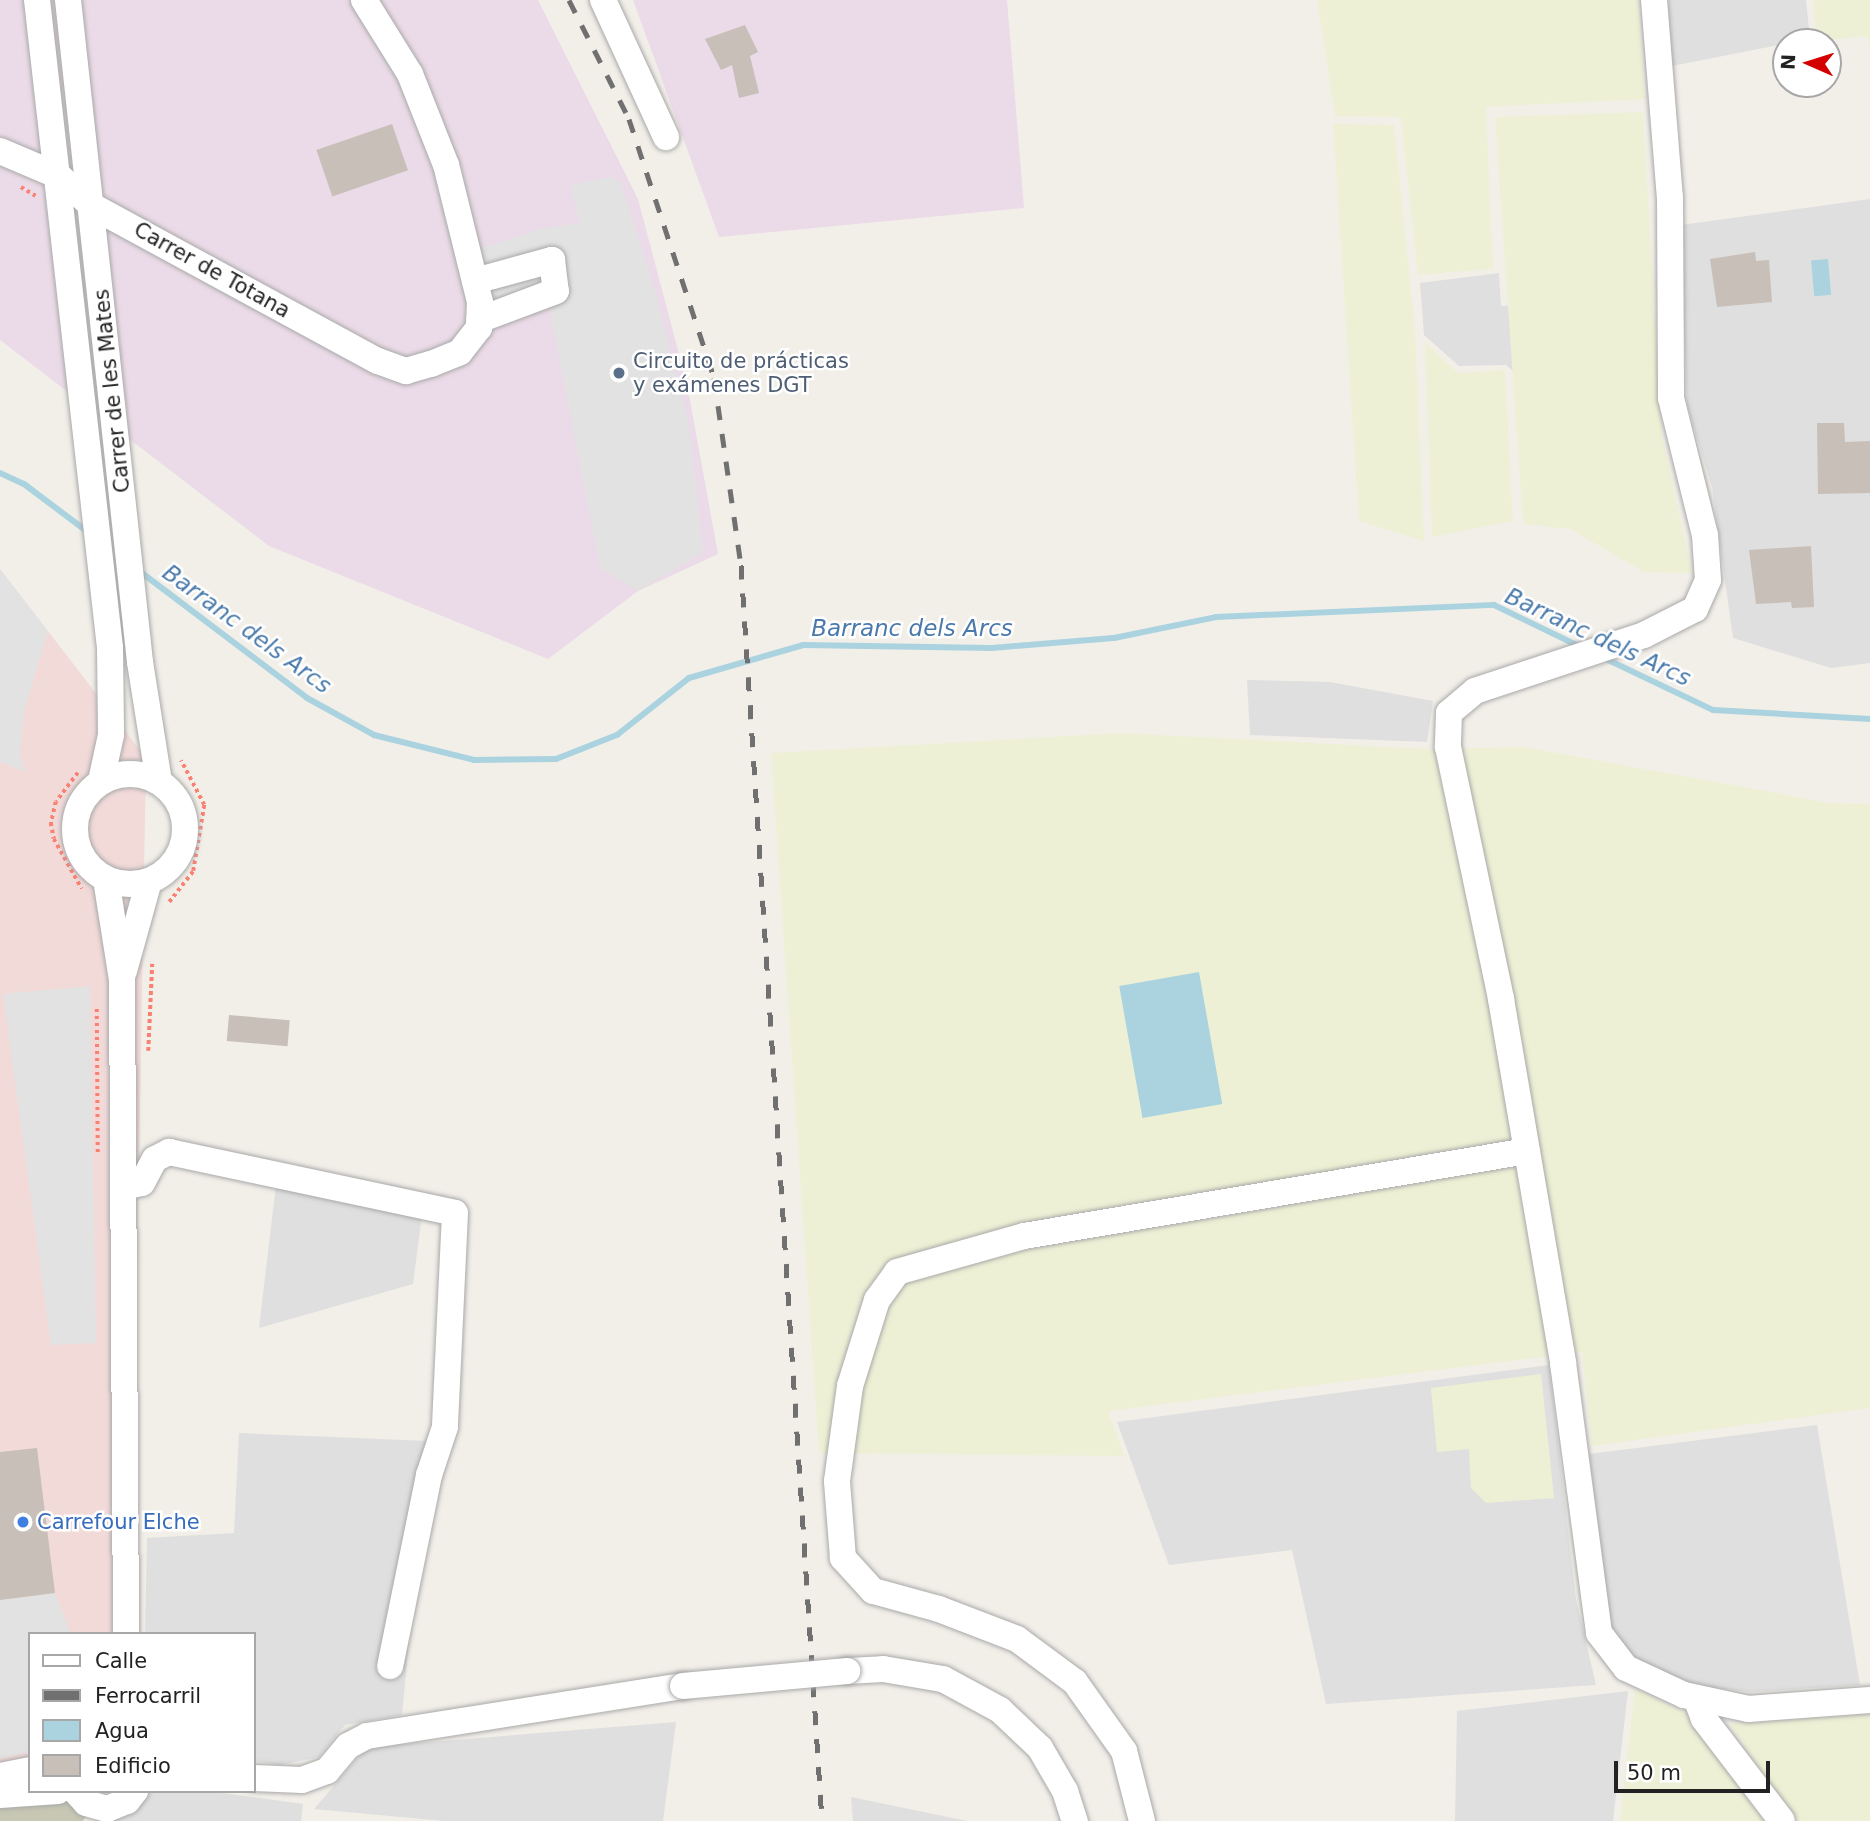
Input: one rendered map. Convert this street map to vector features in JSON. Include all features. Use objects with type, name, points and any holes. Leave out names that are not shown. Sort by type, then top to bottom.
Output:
[{"type":"street","name":"Carrer de les Mates","points":[[37,0],[59,176],[110,648],[111,735],[101,782]]},
{"type":"street","name":"Carrer de les Mates","points":[[68,0],[140,662],[159,782]]},
{"type":"street","points":[[364,0],[410,74],[446,165],[475,281],[479,320],[555,291],[552,260],[475,281]]},
{"type":"street","points":[[603,0],[666,137]]},
{"type":"street","points":[[1654,0],[1670,197],[1671,398],[1705,535],[1708,580],[1695,609],[1644,635],[1517,674],[1475,691],[1449,713],[1447,747],[1501,999],[1563,1363],[1599,1633],[1626,1668],[1696,1698],[1748,1709],[1870,1700]]},
{"type":"street","name":"Carrer de Totana","points":[[0,151],[59,176],[92,206],[378,361],[406,371],[460,352],[479,328],[479,320]]},
{"type":"street","points":[[94,885],[149,881],[164,873],[183,844],[181,809],[159,782],[130,774],[101,782],[79,808],[75,833],[94,885],[122,979]]},
{"type":"street","points":[[126,1632],[122,979],[149,881]]},
{"type":"street","points":[[1142,1821],[1124,1751],[1075,1682],[1017,1639],[939,1609],[873,1591],[844,1558],[838,1471],[850,1386],[877,1300],[897,1272],[1024,1236],[1527,1151]]},
{"type":"street","points":[[124,1187],[142,1183],[155,1159],[169,1152],[455,1213],[445,1427],[429,1475],[390,1665]]},
{"type":"street","points":[[256,1778],[302,1780],[327,1771],[348,1746],[367,1736],[683,1686],[883,1669],[943,1679],[1000,1710],[1040,1748],[1065,1791],[1074,1821]]},
{"type":"street","points":[[1696,1698],[1704,1718],[1782,1821]]},
{"type":"street","points":[[0,1776],[28,1770]]},
{"type":"street","points":[[0,1795],[29,1793]]},
{"type":"street","points":[[77,1793],[101,1816],[133,1793]]},
{"type":"path","points":[[163,912],[193,871],[202,836],[204,805],[178,757]]},
{"type":"path","points":[[56,802],[51,822],[54,839],[94,885]]},
{"type":"path","points":[[95,1047],[97,998]]},
{"type":"shaded area","points":[[0,0],[538,0],[638,199],[687,384],[718,554],[638,591],[548,659],[269,546],[0,340]]},
{"type":"shaded area","points":[[633,0],[1007,0],[1024,208],[719,237]]},
{"type":"shaded area","points":[[1317,0],[1638,0],[1645,99],[1486,107],[1493,269],[1418,275],[1401,117],[1335,116]]},
{"type":"shaded area","points":[[1668,0],[1806,0],[1809,28],[1772,28],[1772,46],[1672,66]]},
{"type":"shaded area","points":[[1813,0],[1870,0],[1870,51],[1868,36],[1842,39],[1842,28],[1816,28]]},
{"type":"shaded area","points":[[1643,112],[1662,437],[1692,573],[1644,572],[1570,529],[1523,524],[1495,117]]},
{"type":"shaded area","points":[[1333,124],[1394,125],[1415,331],[1424,541],[1359,521]]},
{"type":"shaded area","name":"Circuito de prácticas y exámenes DGT","points":[[611,177],[620,181],[655,291],[689,426],[703,552],[638,591],[600,568],[549,305],[501,320],[482,248],[544,228],[580,223],[570,185]]},
{"type":"shaded area","points":[[1870,199],[1870,663],[1831,668],[1733,638],[1712,487],[1687,405],[1681,225]]},
{"type":"shaded area","points":[[1499,273],[1501,306],[1596,299],[1531,387],[1506,365],[1459,366],[1424,335],[1420,283]]},
{"type":"shaded area","points":[[1425,342],[1458,373],[1505,370],[1513,521],[1432,537]]},
{"type":"shaded area","points":[[0,569],[146,758],[131,1632],[28,1632],[28,1790],[0,1793]]},
{"type":"shaded area","points":[[0,569],[48,631],[24,711],[20,753],[25,772],[0,762]]},
{"type":"shaded area","points":[[1247,680],[1330,682],[1433,701],[1427,742],[1250,735]]},
{"type":"shaded area","points":[[1121,733],[1427,749],[1524,747],[1830,803],[1870,804],[1870,1408],[1592,1446],[1582,1352],[1108,1411],[1124,1456],[819,1453],[771,753]]},
{"type":"shaded area","points":[[90,986],[96,1343],[51,1345],[3,994]]},
{"type":"shaded area","points":[[276,1185],[422,1215],[413,1284],[259,1328]]},
{"type":"shaded area","points":[[1549,1365],[1576,1599],[1596,1685],[1326,1704],[1292,1550],[1169,1565],[1117,1422]]},
{"type":"shaded area","points":[[1541,1374],[1554,1498],[1486,1503],[1471,1488],[1469,1449],[1437,1452],[1431,1388]]},
{"type":"shaded area","points":[[1817,1425],[1860,1685],[1751,1692],[1686,1685],[1633,1662],[1610,1629],[1589,1454]]},
{"type":"shaded area","points":[[239,1433],[428,1441],[402,1715],[345,1725],[319,1757],[280,1765],[256,1761],[256,1632],[145,1632],[147,1538],[234,1533]]},
{"type":"shaded area","points":[[55,1593],[70,1632],[28,1632],[28,1752],[0,1758],[0,1600]]},
{"type":"shaded area","points":[[1635,1689],[1689,1714],[1770,1821],[1620,1821]]},
{"type":"shaded area","points":[[1628,1691],[1613,1821],[1455,1821],[1457,1711]]},
{"type":"shaded area","points":[[1820,1713],[1870,1713],[1870,1821],[1796,1821],[1730,1724]]},
{"type":"shaded area","points":[[676,1722],[663,1821],[444,1821],[314,1809],[367,1747]]},
{"type":"shaded area","points":[[98,1793],[83,1821],[0,1821],[0,1804]]},
{"type":"shaded area","points":[[122,1793],[223,1793],[303,1804],[301,1821],[111,1821]]},
{"type":"shaded area","points":[[851,1797],[967,1821],[853,1821]]},
{"type":"water","points":[[1828,259],[1831,295],[1814,296],[1811,260]]},
{"type":"water","points":[[1199,972],[1222,1104],[1142,1118],[1119,986]]},
{"type":"building","points":[[745,25],[758,52],[750,56],[759,93],[739,98],[732,65],[721,70],[705,39]]},
{"type":"building","points":[[392,124],[408,170],[332,196],[316,150]]},
{"type":"building","points":[[1755,252],[1756,261],[1769,260],[1772,302],[1717,307],[1710,259]]},
{"type":"building","points":[[1817,423],[1844,423],[1845,442],[1870,441],[1870,493],[1818,494]]},
{"type":"building","points":[[1811,546],[1814,607],[1792,608],[1791,602],[1756,604],[1749,550]]},
{"type":"building","points":[[229,1015],[290,1020],[288,1046],[227,1041]]},
{"type":"building","name":"Carrefour Elche","points":[[37,1448],[55,1593],[0,1600],[0,1452]]},
{"type":"waterway","name":"Barranc dels Arcs","points":[[0,473],[24,484],[88,532]]},
{"type":"waterway","name":"Barranc dels Arcs","points":[[138,570],[307,698],[374,735],[474,760],[556,759],[617,735],[689,678],[803,645],[992,648],[1114,638],[1216,617],[1494,605],[1581,647]]},
{"type":"waterway","name":"Barranc dels Arcs","points":[[1604,658],[1713,710],[1870,719]]},
{"type":"railway","points":[[569,0],[629,119],[714,378],[741,565],[822,1821]]},
{"type":"place","name":"Circuito de prácticas y exámenes DGT","points":[[619,373]]},
{"type":"place","name":"Carrefour Elche","points":[[23,1522]]}]
